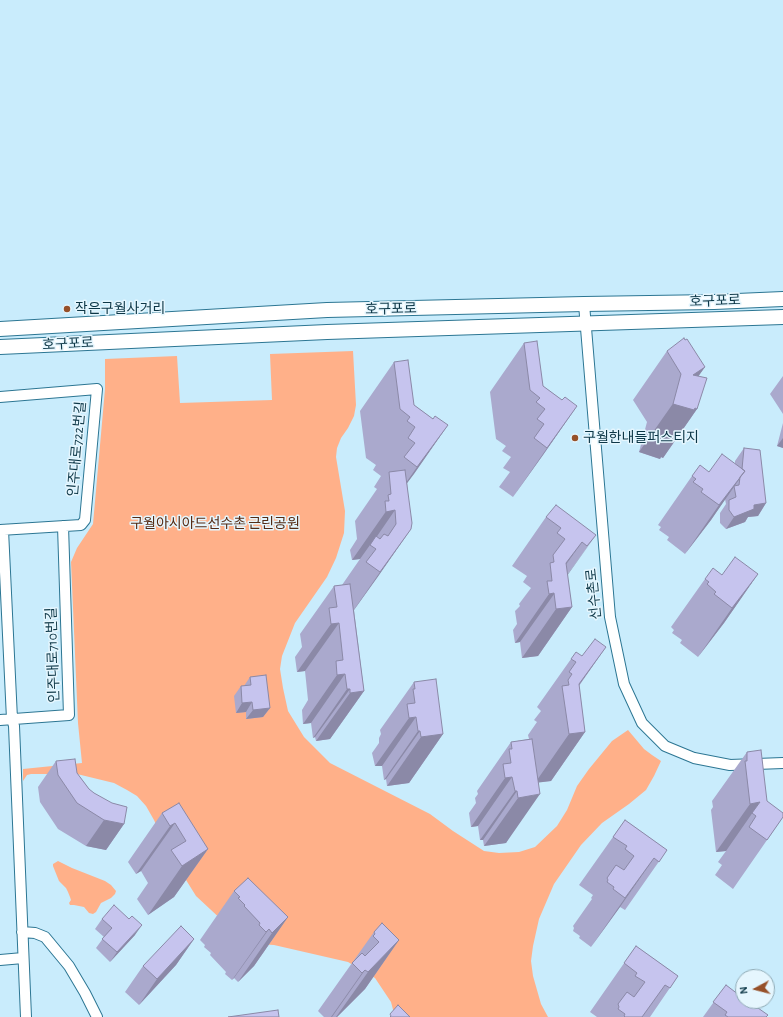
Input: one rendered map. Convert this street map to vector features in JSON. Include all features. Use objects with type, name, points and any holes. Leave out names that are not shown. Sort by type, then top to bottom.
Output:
[{"type":"main road","name":"호구포로","points":[[0,329],[327,310],[714,302],[783,299]]},
{"type":"main road","name":"호구포로","points":[[0,347],[319,332],[783,317]]},
{"type":"street","name":"선수촌로","points":[[584,304],[610,617],[624,684],[642,723],[665,746],[694,758],[730,765],[783,763]]},
{"type":"street","name":"인주대로722번길","points":[[1,397],[97,389],[85,520],[81,525],[2,530]]},
{"type":"street","name":"인주대로710번길","points":[[0,720],[69,715],[63,526]]},
{"type":"street","points":[[2,530],[12,719],[14,726],[26,1017]]},
{"type":"street","points":[[22,932],[35,933],[45,937],[69,966],[97,1017]]},
{"type":"street","points":[[0,960],[23,958]]},
{"type":"green space","name":"구월아시아드선수촌 근린공원","points":[[353,351],[356,405],[354,416],[337,448],[336,457],[345,511],[344,533],[336,558],[327,577],[295,623],[282,656],[280,669],[288,711],[304,737],[330,763],[430,814],[484,851],[499,853],[519,852],[535,847],[557,826],[567,810],[577,786],[589,769],[612,741],[628,730],[644,749],[661,761],[646,790],[602,823],[581,845],[554,884],[539,919],[531,961],[533,976],[541,1004],[548,1017],[395,1017],[391,1002],[375,978],[348,962],[274,945],[258,944],[225,923],[196,896],[168,851],[146,806],[137,796],[114,783],[77,774],[31,774],[27,775],[23,781],[23,769],[82,763],[78,723],[71,562],[77,548],[93,524],[105,389],[105,359],[177,356],[180,403],[272,400],[270,354]]},
{"type":"green space","points":[[58,861],[105,881],[116,891],[115,894],[111,898],[101,903],[96,912],[93,914],[89,913],[84,907],[70,905],[69,903],[71,900],[68,892],[59,881],[53,866],[53,864]]},
{"type":"building","points":[[684,338],[685,340],[687,339],[705,367],[693,375],[707,378],[697,409],[695,408],[694,410],[673,404],[681,374],[667,351]]},
{"type":"building","points":[[537,341],[543,386],[562,400],[565,397],[577,406],[547,448],[534,438],[544,424],[537,419],[545,409],[536,402],[540,398],[530,390],[524,343]]},
{"type":"building","points":[[408,360],[414,405],[433,419],[435,416],[448,425],[417,467],[404,457],[415,443],[408,438],[415,427],[407,421],[410,417],[400,409],[394,362]]},
{"type":"building","points":[[744,448],[760,450],[766,503],[754,505],[754,509],[734,517],[729,510],[729,500],[736,497],[734,486],[739,485],[740,477],[745,471],[742,469]]},
{"type":"building","points":[[722,454],[745,471],[719,505],[701,492],[703,489],[693,482],[696,479],[692,476],[700,465],[709,472]]},
{"type":"building","points":[[405,470],[412,523],[411,529],[380,572],[366,562],[376,549],[370,545],[376,536],[380,539],[384,534],[388,536],[396,524],[395,510],[386,512],[385,501],[389,501],[388,495],[391,494],[389,472]]},
{"type":"building","points":[[556,505],[596,535],[587,546],[582,542],[566,563],[572,607],[556,609],[554,593],[549,594],[547,581],[552,581],[550,563],[554,562],[553,555],[565,539],[557,533],[561,528],[546,517]]},
{"type":"building","points":[[735,557],[758,574],[732,608],[714,594],[716,592],[707,584],[709,582],[705,579],[713,568],[722,575]]},
{"type":"building","points":[[350,584],[364,691],[350,693],[350,689],[347,689],[345,674],[337,675],[336,661],[343,660],[339,623],[331,624],[329,608],[337,607],[334,586]]},
{"type":"building","points":[[595,639],[606,647],[579,684],[585,732],[569,734],[562,686],[569,685],[568,680],[572,674],[569,672],[576,662],[571,659],[576,652],[582,656]]},
{"type":"building","points":[[266,675],[270,708],[253,710],[252,702],[242,703],[241,686],[251,685],[250,677]]},
{"type":"building","points":[[436,679],[443,734],[421,737],[420,731],[418,731],[416,717],[409,718],[407,704],[415,703],[413,689],[415,689],[414,682]]},
{"type":"building","points":[[532,739],[540,794],[518,798],[512,777],[505,778],[503,764],[511,763],[509,749],[512,749],[511,742]]},
{"type":"building","points":[[761,750],[767,801],[783,813],[783,817],[767,840],[749,827],[756,816],[752,813],[760,802],[750,804],[745,761],[747,761],[747,752]]},
{"type":"building","points":[[75,759],[77,773],[89,789],[112,803],[127,807],[124,824],[104,820],[77,803],[58,775],[56,761]]},
{"type":"building","points":[[179,803],[208,849],[182,866],[171,850],[186,841],[175,823],[170,826],[162,813]]},
{"type":"building","points":[[625,820],[667,850],[659,862],[654,858],[625,898],[613,889],[614,887],[607,882],[607,878],[616,865],[624,870],[634,856],[625,849],[627,846],[613,837]]},
{"type":"building","points":[[248,878],[288,917],[272,933],[269,929],[266,932],[259,925],[260,923],[244,906],[245,905],[238,898],[240,897],[234,891]]},
{"type":"building","points":[[114,905],[129,919],[132,916],[142,925],[117,952],[102,939],[112,928],[102,919]]},
{"type":"building","points":[[382,923],[399,940],[368,972],[365,970],[362,973],[352,963],[362,953],[365,956],[379,942],[373,936],[375,934],[374,932]]},
{"type":"building","points":[[181,926],[194,939],[157,979],[143,966]]},
{"type":"building","points":[[636,946],[678,976],[670,988],[665,985],[642,1017],[625,1017],[625,1014],[618,1009],[618,1004],[627,992],[634,997],[645,982],[635,976],[637,973],[624,963]]},
{"type":"building","points":[[726,985],[735,992],[735,1009],[759,1009],[768,1015],[766,1017],[728,1017],[725,1015],[727,1012],[713,1002]]},
{"type":"building","points":[[398,1005],[410,1017],[390,1017],[390,1014]]},
{"type":"building","points":[[278,1010],[279,1017],[228,1017]]},
{"type":"place","name":"작은구월사거리","points":[[67,309]]},
{"type":"place","name":"구월한내들퍼스티지","points":[[575,438]]}]
